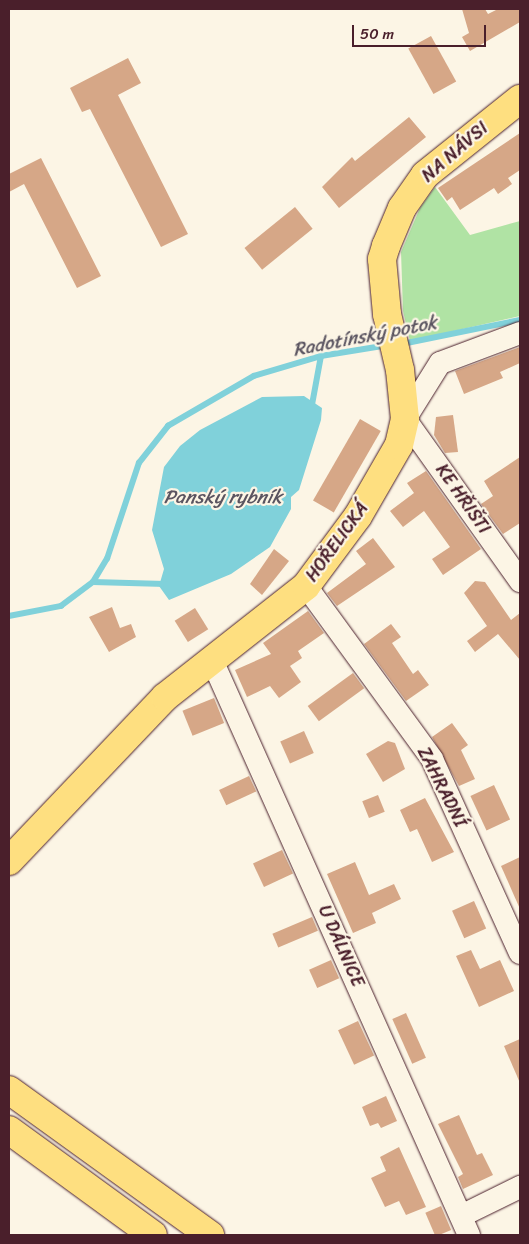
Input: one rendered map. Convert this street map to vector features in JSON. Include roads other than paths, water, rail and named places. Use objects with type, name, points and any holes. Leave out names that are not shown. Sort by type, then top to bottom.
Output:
[{"type":"main road","name":"NA NÁVSI","points":[[405,419],[400,370],[387,314],[382,259],[402,208],[425,175],[520,99]]},
{"type":"main road","name":"HOŘELICKÁ","points":[[9,861],[165,697],[211,658],[306,586],[358,516],[399,445],[405,419]]},
{"type":"main road","points":[[9,1090],[210,1235]]},
{"type":"main road","points":[[9,1130],[153,1235]]},
{"type":"street","points":[[405,419],[440,364],[520,333]]},
{"type":"street","name":"KE HŘIŠTI","points":[[405,419],[520,581]]},
{"type":"street","name":"ZAHRADNÍ","points":[[306,586],[432,759],[520,953]]},
{"type":"street","name":"U DÁLNICE","points":[[211,658],[465,1226]]},
{"type":"street","points":[[465,1226],[520,1187]]},
{"type":"water","name":"Panský rybník","points":[[304,396],[322,408],[321,420],[299,490],[291,497],[291,509],[270,547],[231,574],[169,600],[159,586],[164,569],[152,530],[164,467],[180,446],[200,430],[262,397]]},
{"type":"waterway","name":"Radotínský potok","points":[[402,344],[520,320]]},
{"type":"waterway","name":"Radotínský potok","points":[[9,616],[61,606],[93,582],[107,559],[139,463],[168,426],[254,376],[321,356],[388,345]]},
{"type":"waterway","points":[[312,405],[321,356]]},
{"type":"waterway","points":[[93,582],[165,584]]}]
